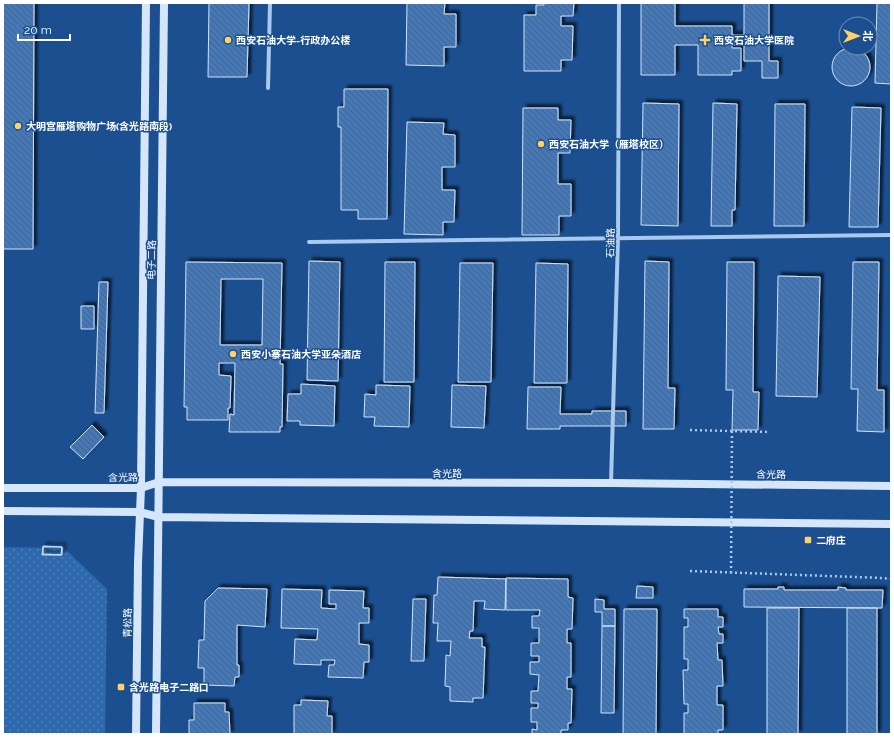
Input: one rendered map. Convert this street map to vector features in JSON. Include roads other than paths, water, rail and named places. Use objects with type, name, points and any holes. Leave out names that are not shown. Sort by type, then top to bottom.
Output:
[{"type":"main road","name":"电子二路","points":[[139,512],[141,488],[146,3]]},
{"type":"main road","name":"电子二路","points":[[159,517],[164,3]]},
{"type":"main road","name":"含光路","points":[[3,488],[141,488],[159,482],[611,483],[891,486]]},
{"type":"main road","points":[[3,511],[139,512],[159,517],[891,524]]},
{"type":"main road","name":"青松路","points":[[136,734],[139,512]]},
{"type":"main road","points":[[156,734],[159,517]]},
{"type":"street","points":[[268,88],[270,3]]},
{"type":"street","name":"石油路","points":[[611,483],[618,238],[619,3]]},
{"type":"street","points":[[309,242],[891,235]]},
{"type":"place","name":"西安石油大学-行政办公楼","points":[[228,40]]},
{"type":"place","name":"西安石油大学医院","points":[[705,40]]},
{"type":"place","name":"大明宫雁塔购物广场(含光路南段)","points":[[18,126]]},
{"type":"place","name":"西安石油大学（雁塔校区）","points":[[541,144]]},
{"type":"place","name":"西安小寨石油大学亚朵酒店","points":[[233,354]]},
{"type":"place","name":"二府庄","points":[[808,540]]},
{"type":"place","name":"含光路电子二路口","points":[[121,687]]}]
